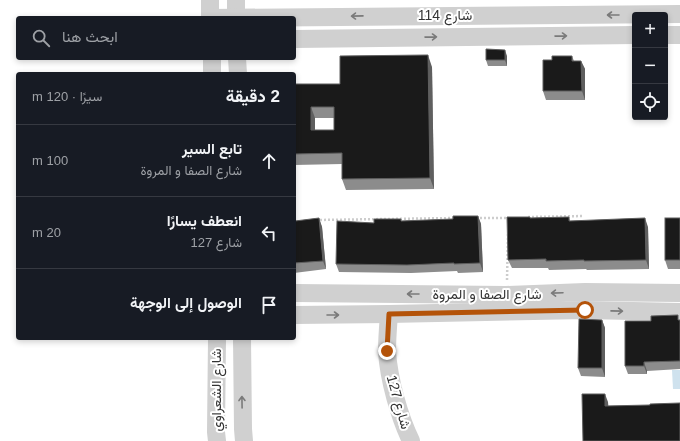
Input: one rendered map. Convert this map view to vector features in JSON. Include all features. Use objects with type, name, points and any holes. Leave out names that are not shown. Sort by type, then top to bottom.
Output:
[{"type":"street","points":[[210,0],[210,16]]},
{"type":"street","points":[[236,0],[236,16]]},
{"type":"street","points":[[384,8],[385,38]]},
{"type":"street","name":"شارع 114","points":[[266,16],[384,8],[680,14]]},
{"type":"street","points":[[404,8],[405,38]]},
{"type":"street","name":"شارع 114","points":[[296,39],[632,35]]},
{"type":"street","points":[[668,35],[680,35]]},
{"type":"street","points":[[212,60],[212,72]]},
{"type":"street","points":[[238,60],[238,72]]},
{"type":"street","points":[[585,292],[585,310]]},
{"type":"street","name":"شارع الصفا و المروة","points":[[296,293],[506,295],[585,292],[680,293]]},
{"type":"street","name":"شارع الصفا و المروة","points":[[296,315],[585,310],[680,312]]},
{"type":"street","name":"شارع 127","points":[[389,314],[387,351],[392,381],[399,409],[411,441]]},
{"type":"street","name":"شارع الشعراوي","points":[[217,340],[217,441]]},
{"type":"street","name":"شارع الشعراوي","points":[[242,340],[244,441]]},
{"type":"path","points":[[523,217],[583,216]]},
{"type":"path","points":[[310,220],[461,218]]},
{"type":"path","points":[[469,218],[516,218]]},
{"type":"path","points":[[508,218],[508,225]]},
{"type":"path","points":[[506,295],[508,233]]},
{"type":"water","points":[[672,370],[680,370],[680,389],[673,389]]},
{"type":"building","points":[[486,49],[505,50],[505,60],[486,60]]},
{"type":"building","points":[[428,55],[430,178],[342,179],[342,153],[296,154],[296,84],[340,84],[340,56]],"holes":[[[311,107],[334,107],[334,130],[311,130]]]},
{"type":"building","points":[[552,56],[572,56],[572,61],[581,61],[582,91],[543,91],[543,60],[552,60]]},
{"type":"building","points":[[453,216],[478,216],[480,263],[407,265],[336,264],[337,221],[374,223],[374,219],[401,219],[401,221],[453,219]]},
{"type":"building","points":[[507,217],[569,217],[569,221],[645,218],[646,260],[508,260]]},
{"type":"building","points":[[319,218],[323,261],[296,263],[296,221]]},
{"type":"building","points":[[665,218],[680,218],[680,260],[665,260]]},
{"type":"building","points":[[678,315],[678,320],[680,320],[680,361],[644,362],[644,366],[625,366],[625,321],[651,321],[651,316]]},
{"type":"building","points":[[579,319],[602,320],[602,368],[578,368]]},
{"type":"building","points":[[582,394],[605,394],[605,406],[680,403],[680,441],[583,441]]},
{"type":"route","points":[[387,351],[389,314],[585,310]]}]
